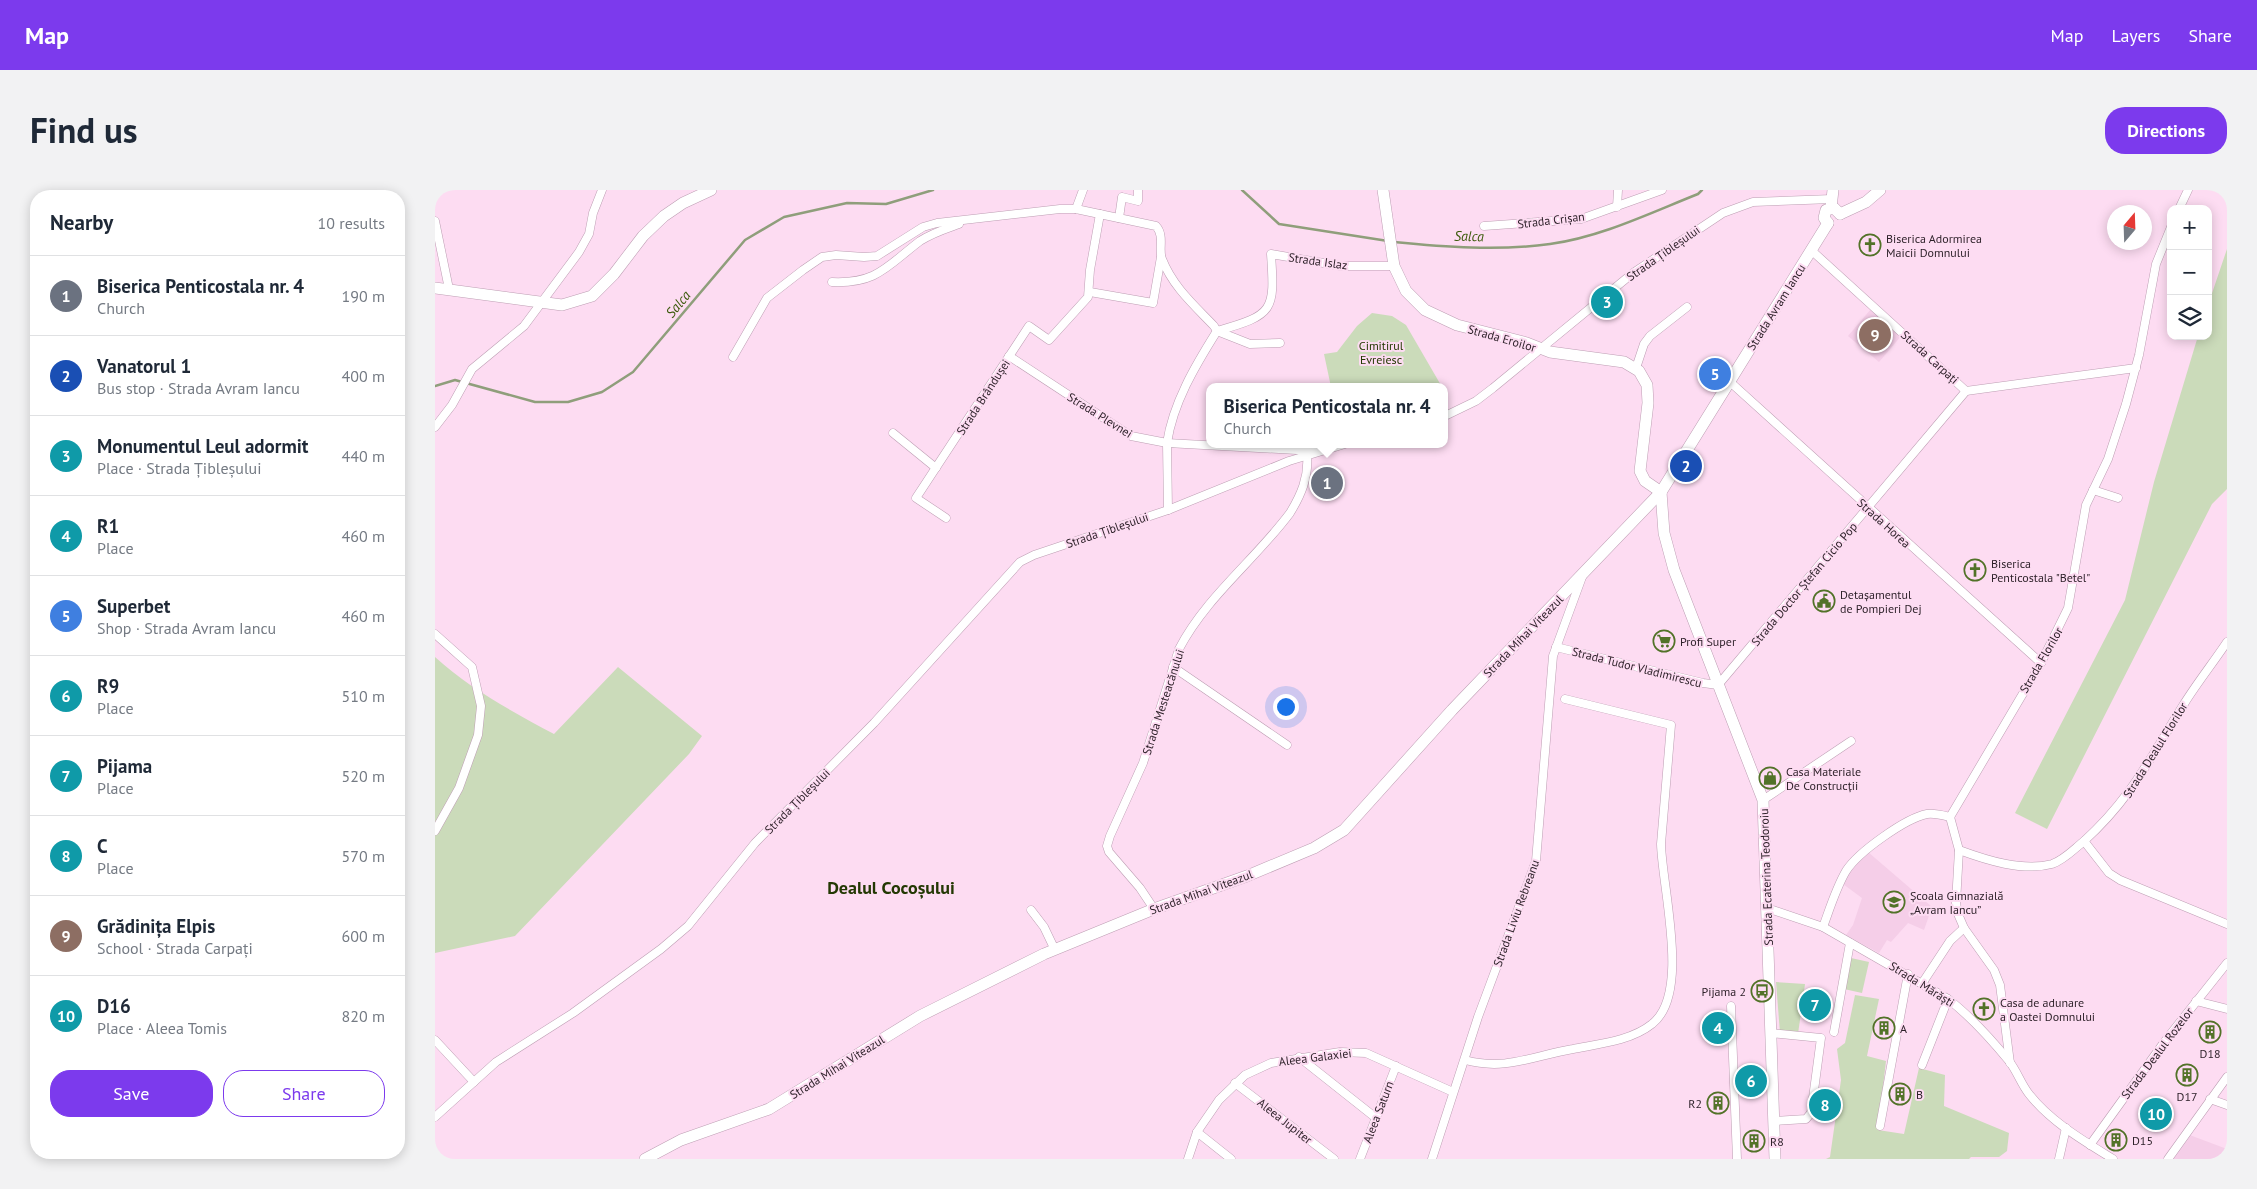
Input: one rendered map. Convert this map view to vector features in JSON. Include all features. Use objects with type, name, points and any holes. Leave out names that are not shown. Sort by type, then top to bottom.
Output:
[{"type":"main road","points":[[435,288],[563,305],[592,296],[614,274],[643,236],[664,216],[683,203],[711,190]]},
{"type":"main road","name":"Strada Eroilor","points":[[1383,190],[1394,266],[1406,292],[1425,310],[1457,325],[1560,354],[1617,360],[1636,368]]},
{"type":"main road","points":[[1834,203],[1866,202],[1881,190]]},
{"type":"main road","name":"Strada Avram Iancu","points":[[1661,492],[1828,223],[1834,224],[1838,222],[1834,203]]},
{"type":"main road","points":[[1636,368],[1645,379],[1648,392],[1648,411],[1640,471],[1645,481],[1661,492]]},
{"type":"main road","name":"Strada Mihai Viteazul","points":[[645,1159],[681,1140],[769,1109],[920,1016],[1055,950],[1154,909],[1247,876],[1314,848],[1344,830],[1451,710],[1661,492]]},
{"type":"main road","name":"Strada Ecaterina Teodoroiu","points":[[1661,492],[1662,519],[1668,549],[1763,800],[1775,1159]]},
{"type":"street","points":[[435,427],[452,405],[471,369],[524,326],[579,252],[589,234],[593,213],[602,190]]},
{"type":"street","points":[[1119,218],[1122,197],[1138,201],[1138,190]]},
{"type":"street","points":[[1617,190],[1617,207]]},
{"type":"street","name":"Strada Crișan","points":[[1484,226],[1581,219],[1663,190]]},
{"type":"street","points":[[2181,205],[2187,190]]},
{"type":"street","points":[[1076,209],[1081,193]]},
{"type":"street","name":"Strada Țibleșului","points":[[1448,414],[1476,400],[1542,349],[1633,274],[1723,213],[1753,202],[1834,203]]},
{"type":"street","points":[[733,356],[767,298],[822,257],[836,255],[877,256],[923,226],[1022,212],[1076,209],[1100,214],[1119,218],[1156,226],[1161,236],[1161,257],[1153,302],[1090,292],[1090,270],[1100,214]]},
{"type":"street","points":[[832,282],[860,280],[878,275],[936,232],[970,220]]},
{"type":"street","points":[[435,221],[449,289]]},
{"type":"street","name":"Strada Florilor","points":[[1950,817],[2041,663],[2069,608],[2083,518],[2093,490],[2108,459],[2136,368],[2156,264],[2167,237]]},
{"type":"street","name":"Strada Carpați","points":[[1811,250],[1966,391],[2136,368]]},
{"type":"street","name":"Strada Islaz","points":[[1217,331],[1253,318],[1266,311],[1271,305],[1274,292],[1271,254],[1341,266],[1394,266]]},
{"type":"street","points":[[1161,257],[1182,294],[1215,326],[1217,331],[1250,344],[1280,343]]},
{"type":"street","name":"Strada Brândușei","points":[[945,518],[916,498],[1029,326],[1049,340],[1088,297],[1090,292]]},
{"type":"street","points":[[1636,368],[1644,344],[1687,307]]},
{"type":"street","points":[[1167,510],[1167,443],[1170,428],[1196,364],[1217,331]]},
{"type":"street","name":"Strada Plevnei","points":[[1009,356],[1131,436],[1167,443]]},
{"type":"street","name":"Strada Horea","points":[[1729,381],[2041,663]]},
{"type":"street","name":"Strada Doctor Ștefan Cicio Pop","points":[[1718,685],[1966,391]]},
{"type":"street","points":[[893,433],[936,468]]},
{"type":"street","name":"Strada Țibleșului","points":[[1167,443],[1206,445]]},
{"type":"street","name":"Strada Țibleșului","points":[[1263,448],[1320,451]]},
{"type":"street","name":"Strada Țibleșului","points":[[435,1117],[496,1062],[604,992],[688,926],[737,862],[874,723],[1020,562],[1034,555],[1167,510],[1307,455],[1331,448]]},
{"type":"street","name":"Strada Mesteacănului","points":[[1154,909],[1141,888],[1109,852],[1107,846],[1146,756],[1173,667],[1185,636],[1200,615],[1290,513],[1307,476],[1307,455]]},
{"type":"street","points":[[2093,490],[2118,498]]},
{"type":"street","name":"Strada Liviu Rebreanu","points":[[1432,1159],[1453,1092],[1536,861],[1551,679],[1556,647],[1584,573]]},
{"type":"street","points":[[435,634],[473,667],[481,706],[478,735],[459,788],[435,831]]},
{"type":"street","name":"Strada Dealul Florilor","points":[[1959,850],[1999,862],[2039,866],[2053,863],[2084,841],[2109,818],[2140,779],[2185,703],[2227,642]]},
{"type":"street","name":"Strada Tudor Vladimirescu","points":[[1556,647],[1718,685]]},
{"type":"street","points":[[1173,667],[1287,745]]},
{"type":"street","points":[[1465,1060],[1495,1065],[1617,1039],[1637,1033],[1651,1025],[1661,1016],[1666,1005],[1671,982],[1671,910],[1662,863],[1661,844],[1671,725],[1565,699]]},
{"type":"street","points":[[1763,800],[1851,741]]},
{"type":"street","points":[[1823,927],[1835,892],[1847,870],[1863,854],[1899,828],[1921,816],[1929,814],[1950,817],[1959,850],[1956,903],[1964,928],[1994,970],[2000,985],[2011,1063]]},
{"type":"street","points":[[2084,841],[2109,873],[2120,880],[2227,924]]},
{"type":"street","name":"Strada Mărăști","points":[[1767,908],[1823,927],[1923,982],[1948,999],[1963,1010],[2011,1063],[2029,1094],[2066,1128],[2113,1159]]},
{"type":"street","points":[[1031,910],[1044,927],[1055,950]]},
{"type":"street","points":[[1923,982],[1949,941],[1964,928]]},
{"type":"street","points":[[1834,1032],[1850,943]]},
{"type":"street","name":"Strada Dealul Rozelor","points":[[2090,1145],[2196,1001],[2227,963]]},
{"type":"street","points":[[1880,1126],[1908,974]]},
{"type":"street","points":[[1922,1065],[1948,999]]},
{"type":"street","points":[[2196,1001],[2227,1009]]},
{"type":"street","points":[[1731,1006],[1737,1159]]},
{"type":"street","points":[[1771,1033],[1821,1038],[1811,1113],[1806,1119],[1774,1121]]},
{"type":"street","points":[[435,1040],[474,1082]]},
{"type":"street","name":"Aleea Galaxiei","points":[[1188,1159],[1197,1132],[1219,1100],[1235,1083],[1261,1066],[1299,1057],[1340,1052],[1366,1053],[1453,1092]]},
{"type":"street","points":[[1299,1057],[1376,1118]]},
{"type":"street","name":"Aleea Saturn","points":[[1360,1159],[1397,1066]]},
{"type":"street","points":[[2168,1159],[2227,1077]]},
{"type":"street","name":"Aleea Jupiter","points":[[1235,1083],[1334,1159]]},
{"type":"street","points":[[2211,1099],[2227,1105]]},
{"type":"street","points":[[2059,1159],[2066,1128]]},
{"type":"street","points":[[1197,1132],[1231,1159]]},
{"type":"shaded area","points":[[1871,309],[1902,335],[1879,362],[1848,336]]},
{"type":"shaded area","name":"Școala Gimnazială „Avram Iancu”","points":[[1868,852],[1932,907],[1924,930],[1908,923],[1891,942],[1887,940],[1879,953],[1846,935],[1853,925],[1862,898],[1843,884],[1853,866]]},
{"type":"shaded area","points":[[2187,1134],[2227,1149],[2227,1159],[2169,1159]]},
{"type":"green space","points":[[2227,249],[2227,489],[2212,504],[2047,829],[2015,813],[2125,600],[2154,482],[2197,340],[2212,340],[2212,293]]},
{"type":"green space","name":"Cimitirul Evreiesc","points":[[1372,313],[1392,316],[1406,325],[1440,383],[1330,383],[1324,354],[1337,352],[1357,326]]},
{"type":"green space","points":[[435,657],[477,690],[554,734],[618,667],[702,736],[689,754],[515,936],[435,953]]},
{"type":"green space","points":[[1851,958],[1869,962],[1862,993],[1844,989]]},
{"type":"green space","points":[[1776,982],[1805,984],[1798,1034],[1780,1033]]},
{"type":"green space","points":[[1855,995],[1879,999],[1867,1056],[1886,1061],[1878,1130],[1904,1134],[1919,1068],[1945,1075],[1944,1106],[2009,1133],[2007,1151],[1999,1157],[1971,1157],[1969,1159],[1826,1159],[1830,1157],[1841,1080],[1837,1049],[1845,1043]]},
{"type":"waterway","name":"Salca","points":[[435,386],[455,380],[535,402],[568,402],[602,392],[633,372],[745,240],[784,217],[847,203],[886,204],[933,190]]},
{"type":"waterway","name":"Salca","points":[[1242,190],[1279,224],[1388,241]]},
{"type":"waterway","name":"Salca","points":[[1394,242],[1491,248],[1531,246],[1569,241],[1607,230],[1644,216],[1698,194],[1702,190]]},
{"type":"place","name":"Biserica Adormirea Maicii Domnului","points":[[1870,245]]},
{"type":"place","name":"Monumentul Leul adormit","points":[[1607,302]]},
{"type":"place","name":"Grădinița Elpis","points":[[1875,335]]},
{"type":"place","name":"Superbet","points":[[1715,374]]},
{"type":"place","name":"Vanatorul 1","points":[[1686,466]]},
{"type":"place","name":"Biserica Penticostala nr. 4","points":[[1327,483]]},
{"type":"place","name":"Biserica Penticostala \"Betel\"","points":[[1975,570]]},
{"type":"place","name":"Detașamentul de Pompieri Dej","points":[[1824,601]]},
{"type":"place","name":"Profi Super","points":[[1664,641]]},
{"type":"place","name":"Casa Materiale De Construcții","points":[[1770,778]]},
{"type":"place","name":"Școala Gimnazială „Avram Iancu”","points":[[1894,902]]},
{"type":"place","name":"Pijama 2","points":[[1762,991]]},
{"type":"place","name":"Pijama","points":[[1815,1005]]},
{"type":"place","name":"Casa de adunare a Oastei Domnului","points":[[1984,1009]]},
{"type":"place","name":"R1","points":[[1718,1028]]},
{"type":"place","name":"A","points":[[1884,1028]]},
{"type":"place","name":"D18","points":[[2210,1032]]},
{"type":"place","name":"D17","points":[[2187,1075]]},
{"type":"place","name":"R9","points":[[1751,1081]]},
{"type":"place","name":"B","points":[[1900,1094]]},
{"type":"place","name":"R2","points":[[1718,1103]]},
{"type":"place","name":"C","points":[[1825,1105]]},
{"type":"place","name":"D16","points":[[2156,1114]]},
{"type":"place","name":"D15","points":[[2116,1140]]},
{"type":"place","name":"R8","points":[[1754,1141]]},
{"type":"district","name":"Dealul Cocoșului","points":[[891,887]]}]
